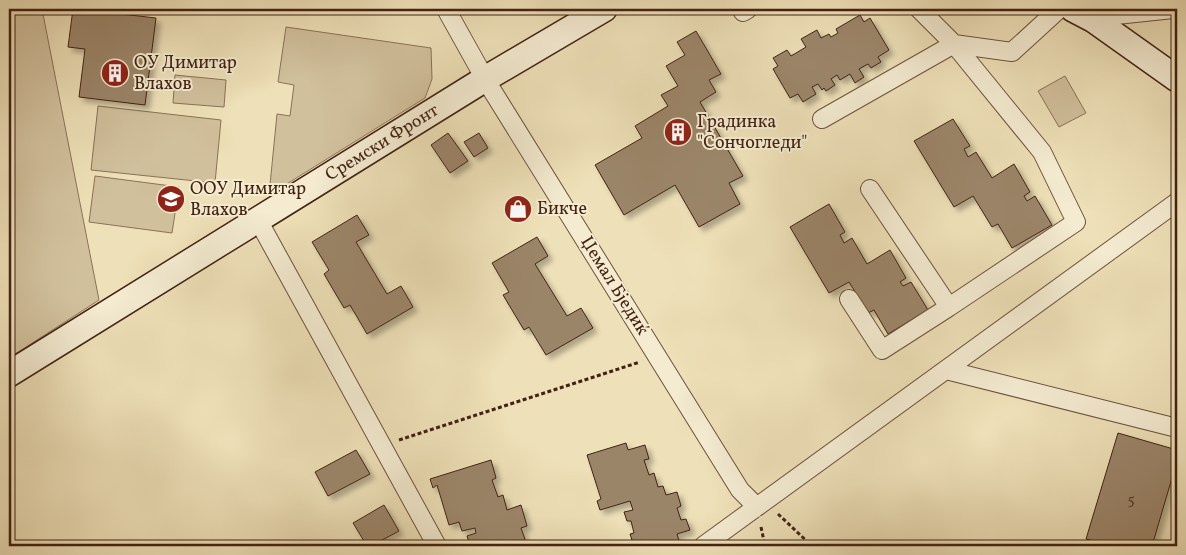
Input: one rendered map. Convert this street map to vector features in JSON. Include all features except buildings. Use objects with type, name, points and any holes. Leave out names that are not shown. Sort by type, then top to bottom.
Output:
[{"type":"street","name":"Џемал Бједиќ","points":[[446,9],[485,80],[740,490],[761,504]]},
{"type":"street","name":"Сремски Фронт","points":[[9,374],[485,80],[604,9]]},
{"type":"street","points":[[849,299],[882,350],[1076,222],[1042,152],[954,44],[919,9]]},
{"type":"street","points":[[822,119],[954,44],[1012,52],[1059,9]]},
{"type":"street","points":[[1083,14],[1106,16],[1173,9]]},
{"type":"street","points":[[1083,14],[1177,79]]},
{"type":"street","points":[[870,189],[949,307]]},
{"type":"street","points":[[703,546],[1177,202]]},
{"type":"street","points":[[258,220],[437,546]]},
{"type":"street","points":[[946,370],[1177,428]]},
{"type":"path","points":[[382,446],[657,356]]},
{"type":"path","points":[[761,504],[812,546]]},
{"type":"shaded area","points":[[9,9],[42,9],[99,300],[9,358]]},
{"type":"shaded area","points":[[286,27],[431,48],[432,79],[425,98],[269,195],[277,114],[290,116],[294,85],[278,82]]},
{"type":"shaded area","points":[[175,75],[226,80],[224,107],[173,103]]},
{"type":"shaded area","points":[[1065,76],[1086,113],[1059,127],[1038,91]]},
{"type":"shaded area","points":[[98,106],[221,120],[215,183],[91,170]]},
{"type":"shaded area","points":[[95,176],[179,187],[172,233],[89,222]]},
{"type":"place","name":"ОУ Димитар Влахов","points":[[115,73]]},
{"type":"place","name":"Градинка \"Сончогледи\"","points":[[678,132]]},
{"type":"place","name":"ООУ Димитар Влахов","points":[[171,199]]},
{"type":"place","name":"Бикче","points":[[518,209]]}]
